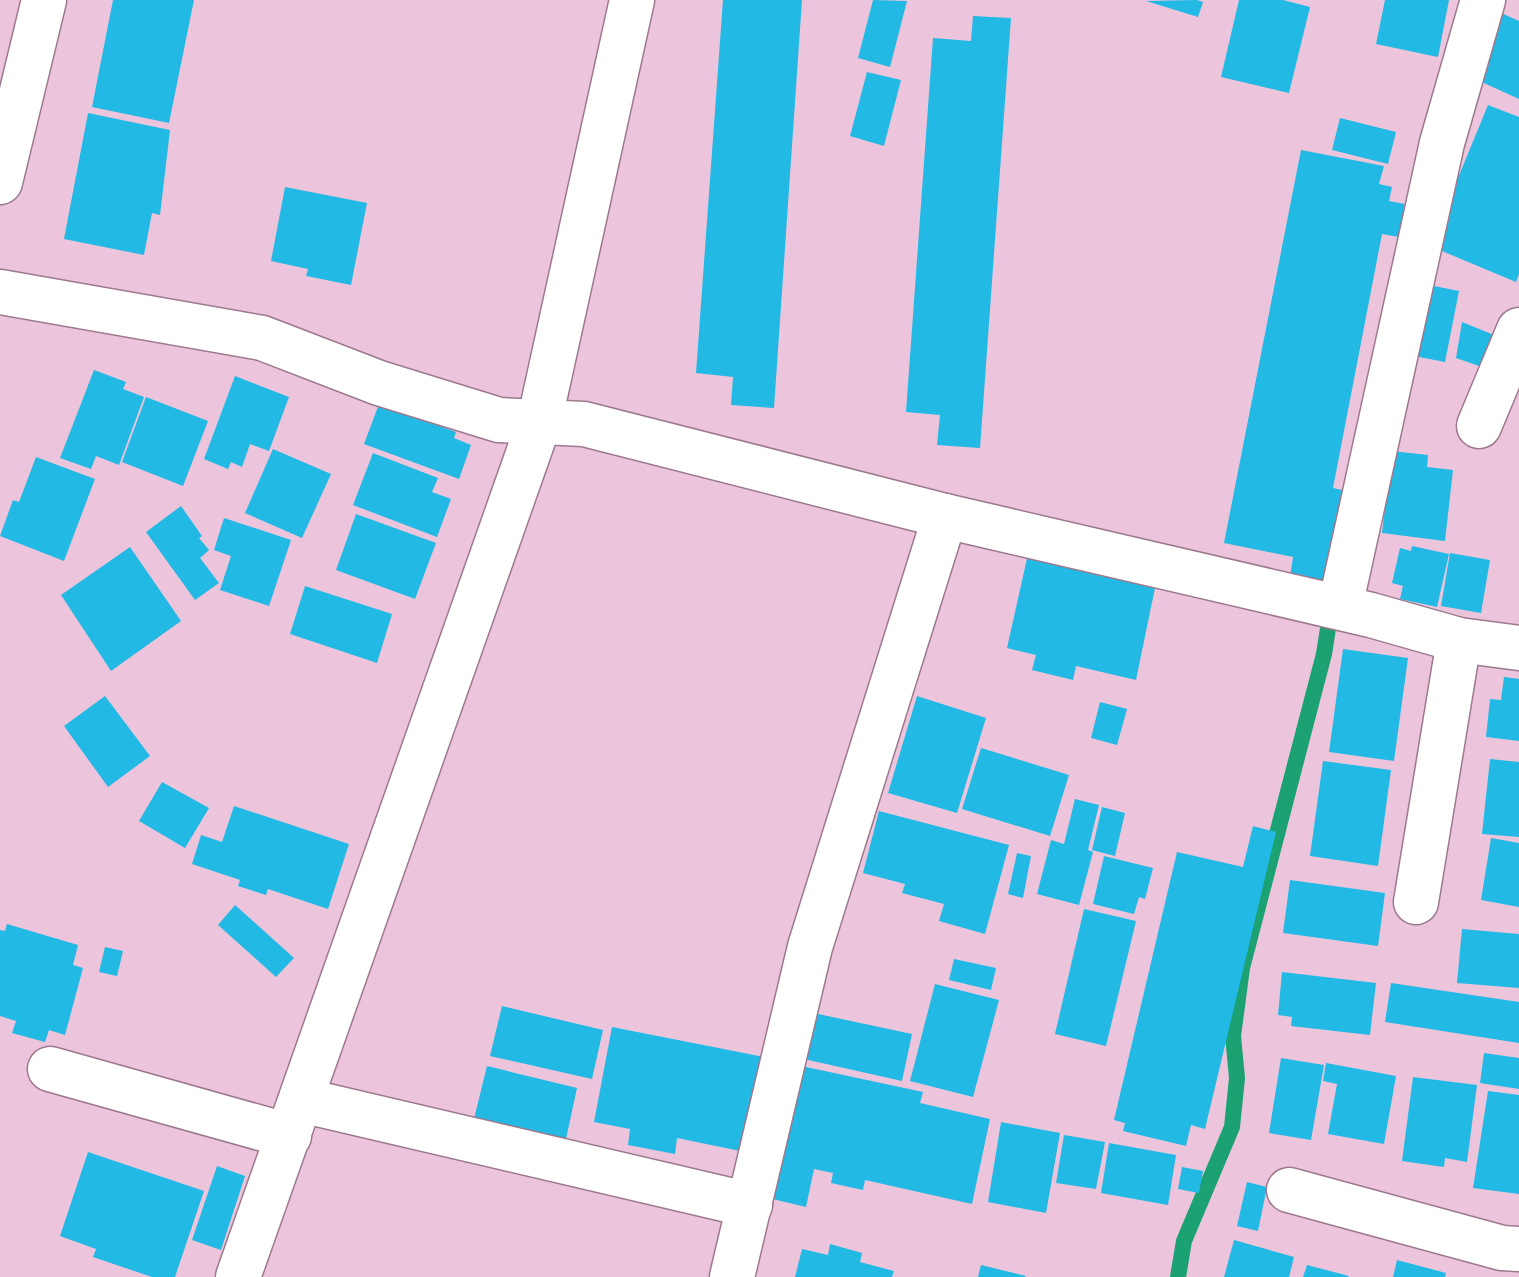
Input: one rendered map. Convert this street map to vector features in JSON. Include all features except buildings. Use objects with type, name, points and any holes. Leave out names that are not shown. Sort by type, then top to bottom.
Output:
[{"type":"street","points":[[0,182],[44,0]]},
{"type":"street","points":[[238,1277],[539,423],[632,0]]},
{"type":"street","points":[[1340,607],[1442,143],[1483,0]]},
{"type":"street","points":[[0,292],[262,338],[379,383],[499,420],[584,424],[945,516],[1340,607],[1459,640],[1519,648]]},
{"type":"street","points":[[1479,426],[1519,330]]},
{"type":"street","points":[[732,1277],[810,947],[945,516]]},
{"type":"street","points":[[1416,902],[1459,640]]},
{"type":"street","points":[[50,1069],[750,1205]]},
{"type":"street","points":[[1289,1190],[1502,1248],[1519,1249]]},
{"type":"waterway","points":[[1178,1277],[1184,1241],[1232,1127],[1237,1078],[1233,1036],[1242,968],[1324,654],[1331,609]]}]
